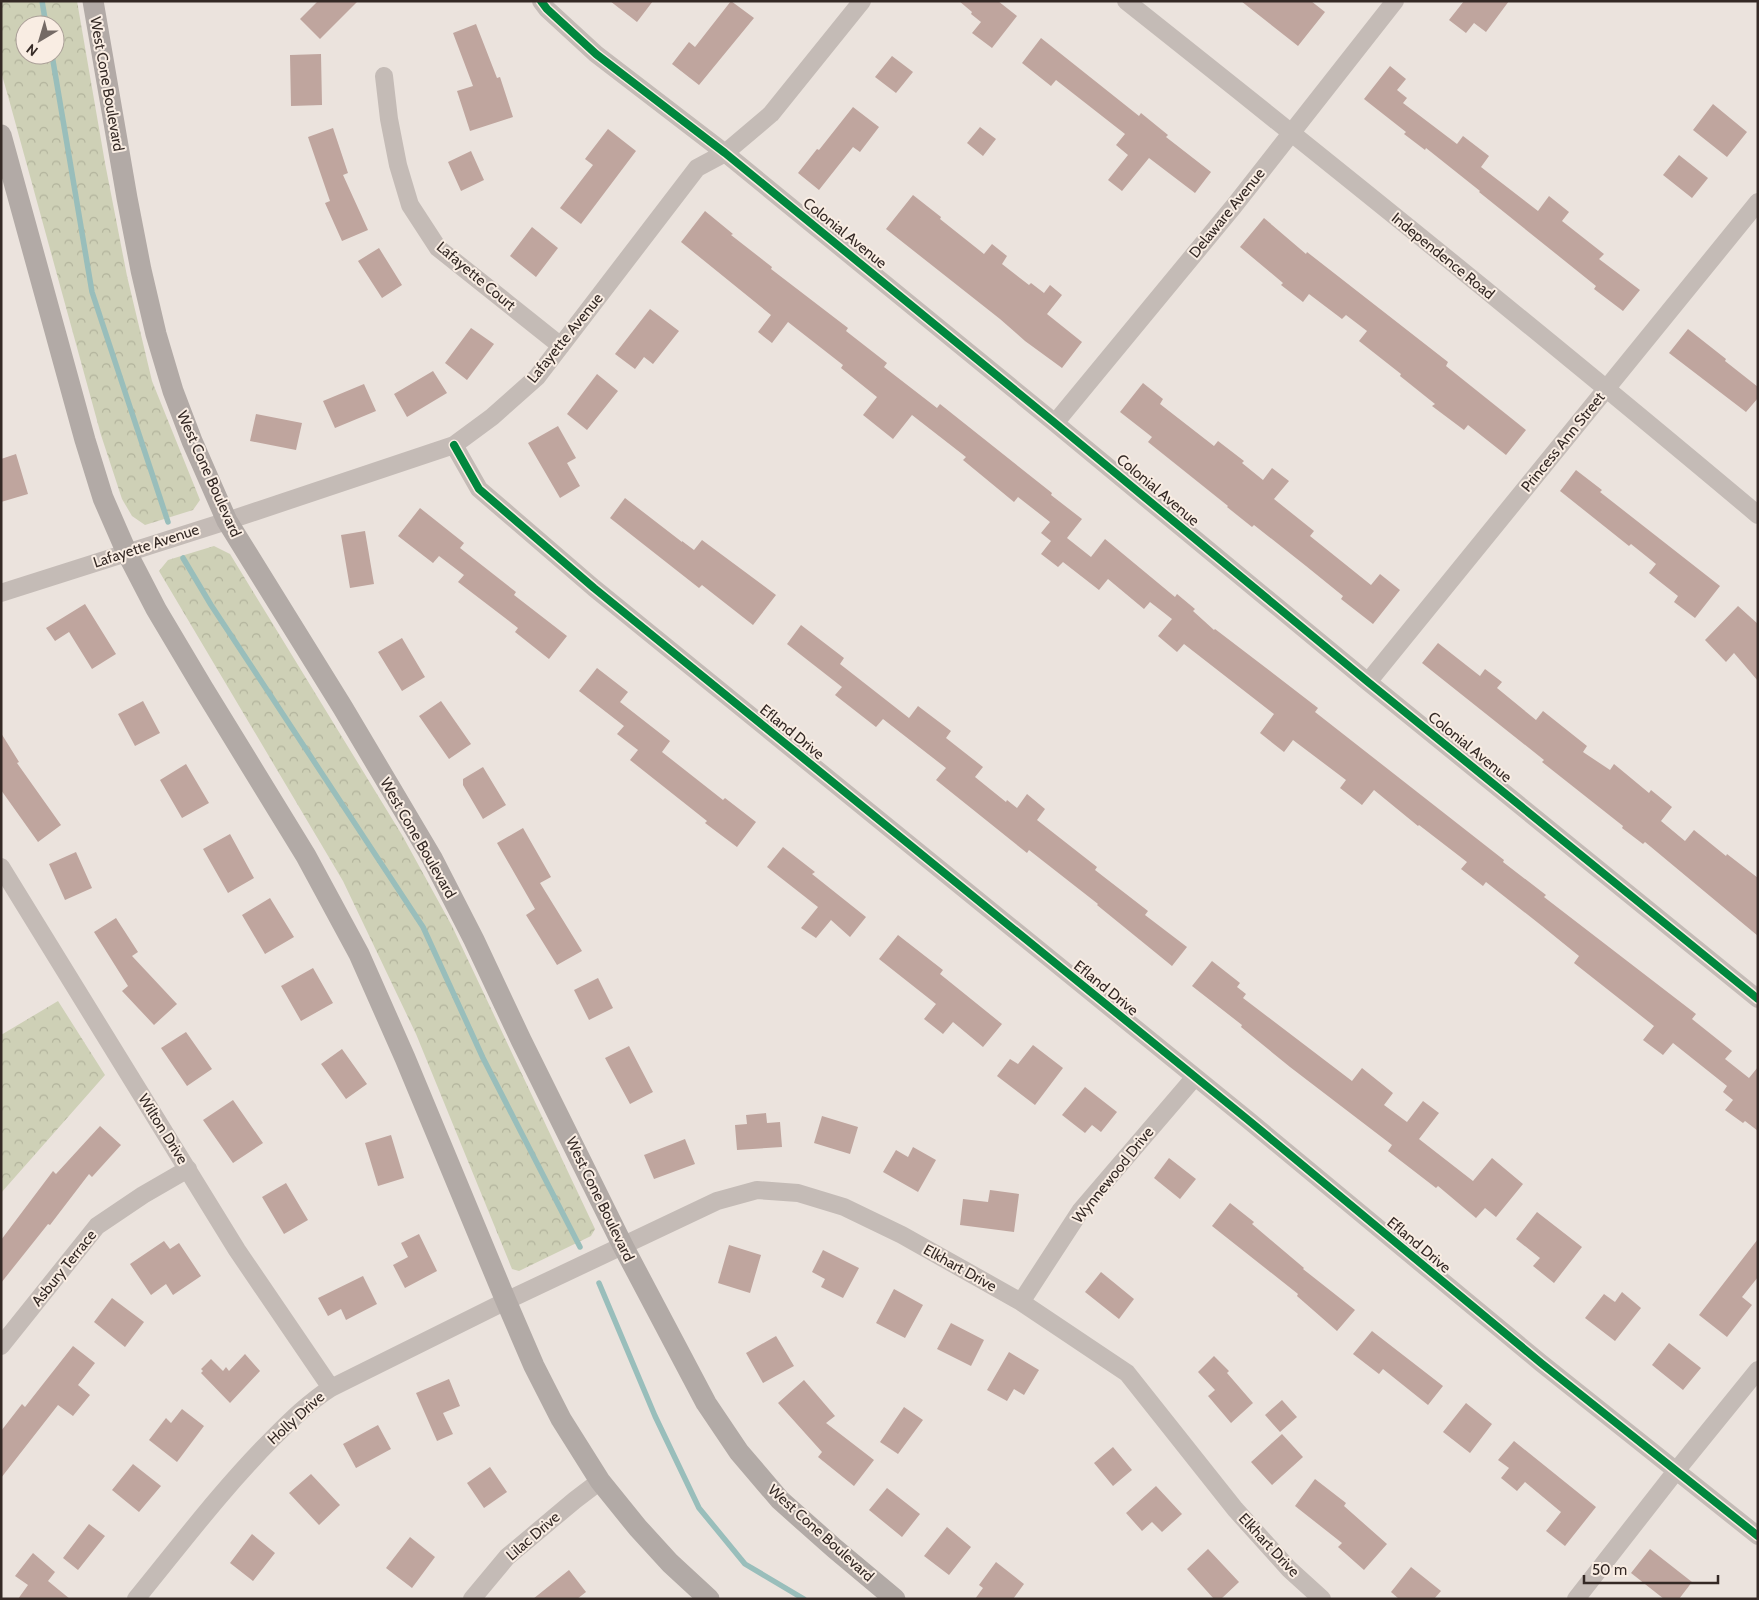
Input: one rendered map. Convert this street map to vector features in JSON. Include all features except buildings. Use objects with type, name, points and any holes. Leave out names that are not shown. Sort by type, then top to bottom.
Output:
[{"type":"main road","name":"West Cone Boulevard","points":[[93,1],[127,198],[156,334],[192,441],[227,521],[343,708],[432,858],[474,940],[622,1246],[706,1403],[739,1452],[780,1500],[895,1599]]},
{"type":"main road","points":[[1,135],[85,440],[103,498],[126,552],[203,688],[306,856],[359,954],[405,1058],[534,1366],[560,1419],[600,1481],[638,1528],[670,1563],[709,1599]]},
{"type":"street","name":"Colonial Avenue","points":[[541,1],[547,9],[596,54],[725,153],[1055,422],[1368,682],[1758,999]]},
{"type":"street","name":"Lafayette Avenue","points":[[1,593],[227,521],[454,445],[492,417],[537,377],[697,168],[725,153],[771,114],[862,1]]},
{"type":"street","name":"Independence Road","points":[[1126,1],[1291,132],[1758,514]]},
{"type":"street","name":"Delaware Avenue","points":[[1055,422],[1234,206],[1395,1]]},
{"type":"street","name":"Lafayette Court","points":[[384,76],[389,118],[398,165],[410,205],[424,227],[438,248],[561,346]]},
{"type":"street","name":"Princess Ann Street","points":[[1368,682],[1758,202]]},
{"type":"street","name":"Efland Drive","points":[[454,445],[479,489],[594,588],[1194,1078],[1247,1119],[1540,1363],[1758,1536]]},
{"type":"street","name":"Wilton Drive","points":[[3,875],[243,1258],[331,1388]]},
{"type":"street","name":"Wynnewood Drive","points":[[1021,1302],[1081,1210],[1194,1078]]},
{"type":"street","name":"Asbury Terrace","points":[[1,1346],[97,1226],[143,1195],[188,1169]]},
{"type":"street","name":"Elkhart Drive","points":[[506,1301],[717,1201],[757,1190],[798,1193],[844,1207],[894,1231],[1021,1302],[1127,1373],[1235,1509],[1289,1569],[1322,1599]]},
{"type":"street","name":"Holly Drive","points":[[136,1599],[244,1467],[315,1398],[331,1388],[506,1301]]},
{"type":"street","points":[[1576,1599],[1676,1470],[1758,1370]]},
{"type":"street","name":"Lilac Drive","points":[[472,1599],[507,1557],[600,1481]]},
{"type":"green space","points":[[1,1],[77,1],[127,276],[152,381],[200,500],[193,510],[145,525],[132,516],[122,499],[101,435],[1,72]]},
{"type":"green space","points":[[214,546],[230,554],[402,835],[452,926],[595,1229],[591,1236],[519,1271],[512,1269],[416,1034],[343,881],[159,571],[168,560]]},
{"type":"green space","points":[[58,1001],[105,1075],[1,1193],[1,1035]]},
{"type":"waterway","points":[[42,1],[44,15]]},
{"type":"waterway","points":[[54,65],[92,292],[168,522]]},
{"type":"waterway","points":[[183,558],[211,605],[423,927],[483,1058],[580,1247]]},
{"type":"waterway","points":[[599,1283],[655,1416],[699,1508],[745,1564],[804,1599]]},
{"type":"cycle path","points":[[541,1],[547,9],[596,54],[725,153],[1368,682],[1758,999]]},
{"type":"cycle path","points":[[454,445],[479,489],[594,588],[1247,1119],[1541,1363],[1758,1536]]}]
